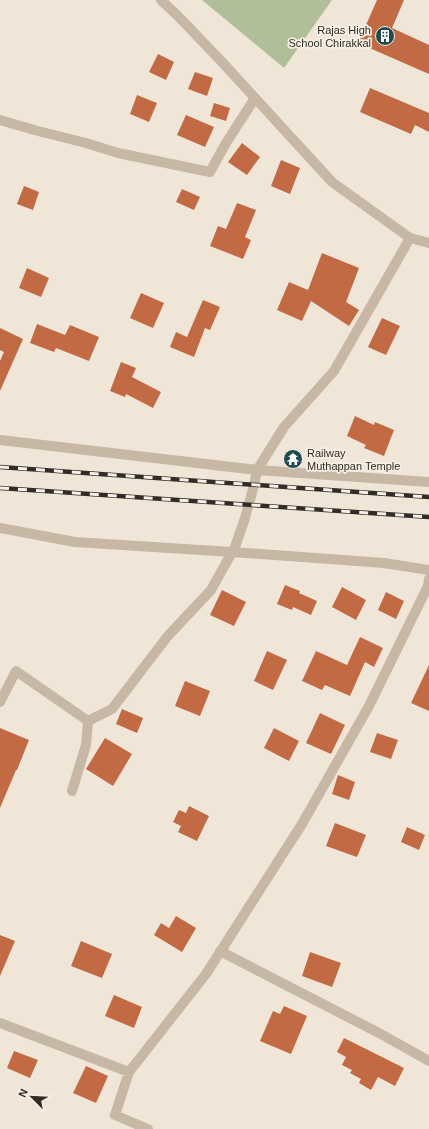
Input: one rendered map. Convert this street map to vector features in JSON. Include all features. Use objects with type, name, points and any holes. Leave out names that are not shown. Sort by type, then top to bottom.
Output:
[{"type":"street","points":[[161,0],[222,62],[332,182],[410,238],[429,243]]},
{"type":"street","points":[[0,120],[118,153],[210,172],[226,143],[255,98]]},
{"type":"street","points":[[88,721],[112,709],[167,637],[210,590],[234,547],[245,518],[257,470],[284,427],[334,372],[410,238]]},
{"type":"street","points":[[0,440],[257,470],[429,482]]},
{"type":"street","points":[[0,528],[75,542],[384,563],[429,570]]},
{"type":"street","points":[[148,1129],[115,1115],[128,1072],[206,974],[302,824],[369,706],[428,586],[429,579]]},
{"type":"street","points":[[0,702],[16,671],[88,721]]},
{"type":"street","points":[[72,791],[86,745],[88,721]]},
{"type":"street","points":[[220,951],[429,1061]]},
{"type":"street","points":[[0,1023],[128,1072]]},
{"type":"green space","points":[[202,0],[332,0],[284,68]]},
{"type":"building","name":"Rajas High School Chirakkal","points":[[377,0],[404,0],[392,28],[429,45],[429,74],[358,43]]},
{"type":"building","points":[[158,54],[174,62],[166,80],[149,72]]},
{"type":"building","points":[[195,72],[213,78],[207,96],[188,89]]},
{"type":"building","points":[[370,88],[429,113],[429,132],[415,125],[411,134],[360,112]]},
{"type":"building","points":[[137,95],[157,103],[149,122],[130,114]]},
{"type":"building","points":[[214,103],[230,108],[226,121],[210,116]]},
{"type":"building","points":[[186,115],[214,127],[205,147],[177,135]]},
{"type":"building","points":[[242,143],[260,157],[247,175],[228,162]]},
{"type":"building","points":[[281,160],[300,168],[290,194],[271,186]]},
{"type":"building","points":[[24,186],[39,192],[33,210],[17,204]]},
{"type":"building","points":[[182,189],[200,197],[194,210],[176,202]]},
{"type":"building","points":[[237,203],[256,210],[245,237],[251,240],[243,259],[210,246],[218,226],[226,229]]},
{"type":"building","points":[[322,253],[359,268],[346,302],[359,310],[349,326],[311,301],[302,321],[277,310],[289,282],[308,290]]},
{"type":"building","points":[[27,268],[49,278],[41,297],[19,288]]},
{"type":"building","points":[[141,293],[164,303],[153,328],[130,318]]},
{"type":"building","points":[[203,300],[220,307],[210,330],[205,328],[194,357],[170,347],[176,332],[187,337]]},
{"type":"building","points":[[382,318],[400,326],[386,355],[368,347]]},
{"type":"building","points":[[37,324],[65,335],[70,325],[99,337],[89,361],[56,348],[54,352],[30,343]]},
{"type":"building","points":[[0,328],[23,339],[0,391],[0,361],[4,352],[0,350]]},
{"type":"building","points":[[121,362],[136,368],[132,377],[161,392],[153,408],[126,394],[125,397],[110,391]]},
{"type":"building","points":[[355,416],[374,425],[375,422],[394,430],[384,456],[364,448],[366,445],[347,436]]},
{"type":"building","points":[[285,585],[300,591],[299,593],[317,601],[311,615],[293,607],[292,610],[277,604]]},
{"type":"building","points":[[342,587],[366,600],[356,620],[332,607]]},
{"type":"building","points":[[222,590],[246,602],[234,626],[210,615]]},
{"type":"building","points":[[386,592],[404,601],[396,619],[378,610]]},
{"type":"building","points":[[360,637],[383,648],[374,667],[365,662],[350,696],[325,685],[322,690],[302,681],[316,651],[347,665]]},
{"type":"building","points":[[267,651],[287,660],[273,690],[254,681]]},
{"type":"building","points":[[429,665],[429,711],[411,703]]},
{"type":"building","points":[[185,681],[210,691],[200,716],[175,706]]},
{"type":"building","points":[[122,709],[143,718],[137,733],[116,724]]},
{"type":"building","points":[[320,713],[345,725],[331,754],[306,743]]},
{"type":"building","points":[[0,728],[29,740],[0,808]]},
{"type":"building","points":[[274,728],[299,741],[289,761],[264,748]]},
{"type":"building","points":[[377,733],[398,740],[391,759],[370,752]]},
{"type":"building","points":[[105,738],[132,754],[113,786],[86,769]]},
{"type":"building","points":[[338,775],[355,782],[349,800],[332,794]]},
{"type":"building","points":[[189,806],[209,816],[197,841],[178,832],[181,826],[173,822],[179,810],[186,813]]},
{"type":"building","points":[[335,823],[366,835],[357,857],[326,846]]},
{"type":"building","points":[[407,827],[425,835],[419,850],[401,842]]},
{"type":"building","points":[[176,916],[196,928],[182,952],[154,935],[161,923],[169,928]]},
{"type":"building","points":[[0,935],[15,941],[0,976]]},
{"type":"building","points":[[81,941],[112,954],[102,978],[71,966]]},
{"type":"building","points":[[310,952],[341,963],[332,987],[302,976]]},
{"type":"building","points":[[114,995],[142,1007],[134,1028],[105,1016]]},
{"type":"building","points":[[284,1006],[307,1016],[291,1054],[260,1041],[273,1011],[280,1014]]},
{"type":"building","points":[[344,1038],[404,1068],[395,1086],[378,1077],[371,1090],[359,1083],[361,1079],[350,1073],[352,1070],[342,1065],[346,1057],[337,1052]]},
{"type":"building","points":[[14,1051],[38,1060],[30,1078],[7,1068]]},
{"type":"building","points":[[86,1066],[108,1076],[96,1103],[73,1093]]},
{"type":"railway","points":[[0,467],[429,497]]},
{"type":"railway","points":[[0,488],[429,517]]},
{"type":"place","name":"Rajas High School Chirakkal","points":[[385,36]]},
{"type":"place","name":"Railway Muthappan Temple","points":[[293,459]]}]
